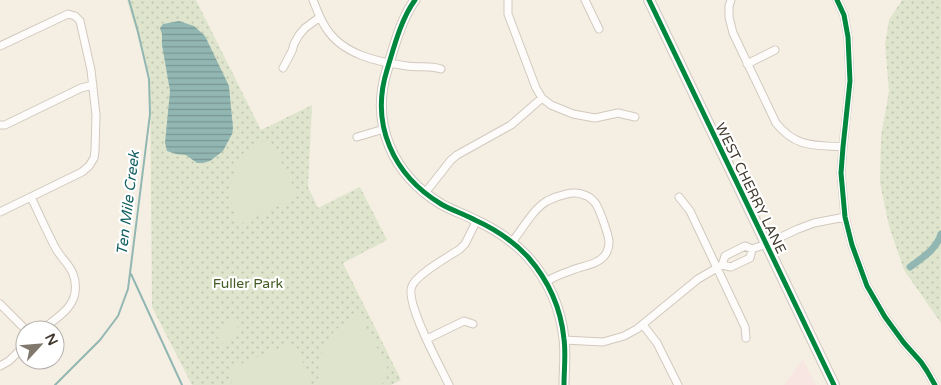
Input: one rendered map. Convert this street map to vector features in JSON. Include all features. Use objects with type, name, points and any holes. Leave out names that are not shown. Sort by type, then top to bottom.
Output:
[{"type":"main road","name":"WEST CHERRY LANE","points":[[649,0],[834,385]]},
{"type":"street","points":[[313,0],[320,18],[331,35],[348,49],[362,56],[409,67],[434,66],[441,69]]},
{"type":"street","points":[[415,0],[404,18],[382,92],[384,129],[392,152],[410,180],[425,193],[441,204],[477,220],[500,233],[528,258],[546,282],[558,310],[564,340],[564,385]]},
{"type":"street","points":[[508,0],[508,14],[536,88],[542,98],[557,108],[580,116],[603,117],[618,113],[635,118]]},
{"type":"street","points":[[585,0],[599,29]]},
{"type":"street","points":[[731,0],[729,17],[733,33],[776,123],[782,131],[791,138],[808,144],[843,147]]},
{"type":"street","points":[[836,0],[844,15],[848,37],[850,81],[842,174],[845,217],[852,245],[868,286],[885,317],[921,362],[935,385]]},
{"type":"street","points":[[0,46],[68,14],[75,16],[80,21],[91,70],[96,115],[95,151],[94,158],[89,166],[82,172],[0,212]]},
{"type":"street","points":[[283,68],[299,35],[305,28],[320,18]]},
{"type":"street","points":[[747,64],[775,50]]},
{"type":"street","points":[[0,125],[5,125],[81,88],[93,85]]},
{"type":"street","points":[[425,193],[457,155],[511,125],[542,98]]},
{"type":"street","points":[[357,137],[384,129]]},
{"type":"street","points":[[512,242],[541,205],[554,198],[578,193],[592,199],[608,234],[609,242],[605,256],[599,261],[571,270],[546,282]]},
{"type":"street","points":[[30,197],[57,250],[74,275],[74,298],[70,306],[54,320]]},
{"type":"street","points":[[678,197],[690,211],[720,266],[745,327],[746,338]]},
{"type":"street","points":[[564,340],[603,342],[624,336],[643,325],[698,279],[720,266],[725,256],[745,246],[752,249],[766,244],[814,222],[845,217]]},
{"type":"street","points":[[449,385],[413,309],[411,287],[416,280],[465,244],[477,220]]},
{"type":"street","points":[[720,266],[731,267],[750,258],[752,249]]},
{"type":"street","points":[[0,304],[16,320]]},
{"type":"street","points":[[427,340],[464,321],[473,324]]},
{"type":"street","points":[[643,325],[657,342],[678,385]]},
{"type":"street","points":[[0,366],[15,355]]},
{"type":"shaded area","points":[[803,360],[816,385],[784,385]]},
{"type":"green space","name":"Fuller Park","points":[[127,0],[196,0],[261,130],[312,105],[308,187],[318,208],[360,187],[387,240],[343,263],[401,380],[391,385],[192,385],[152,307],[150,76]]},
{"type":"green space","points":[[902,0],[941,0],[941,323],[904,270],[889,226],[880,183],[881,137],[889,91],[885,44],[889,20]]},
{"type":"green space","points":[[269,138],[297,193],[295,198],[239,225],[231,198],[233,174],[246,154]]},
{"type":"green space","points":[[360,315],[389,371],[385,382],[378,385],[319,385],[319,361],[333,332]]},
{"type":"green space","points":[[233,320],[241,332],[222,344],[214,332]]},
{"type":"green space","points":[[289,344],[296,346],[312,385],[233,385],[226,370]]},
{"type":"water","points":[[179,21],[194,26],[205,36],[229,86],[232,134],[223,151],[210,161],[203,163],[197,163],[186,155],[167,151],[165,143],[170,91],[160,28],[163,24]]},
{"type":"waterway","name":"Ten Mile Creek","points":[[55,385],[100,340],[118,316],[128,289],[150,114],[149,79],[129,0]]},
{"type":"waterway","points":[[910,267],[933,249],[941,234]]},
{"type":"waterway","points":[[131,274],[182,385]]},
{"type":"cycle path","points":[[415,0],[398,34],[382,90],[384,128],[390,146],[398,163],[424,192],[441,204],[497,231],[522,251],[542,275],[557,306],[560,317],[565,345],[564,385]]},
{"type":"cycle path","points":[[649,0],[834,385]]},
{"type":"cycle path","points":[[837,0],[844,15],[848,37],[850,81],[841,173],[845,217],[852,245],[867,286],[885,317],[921,362],[935,385]]}]
